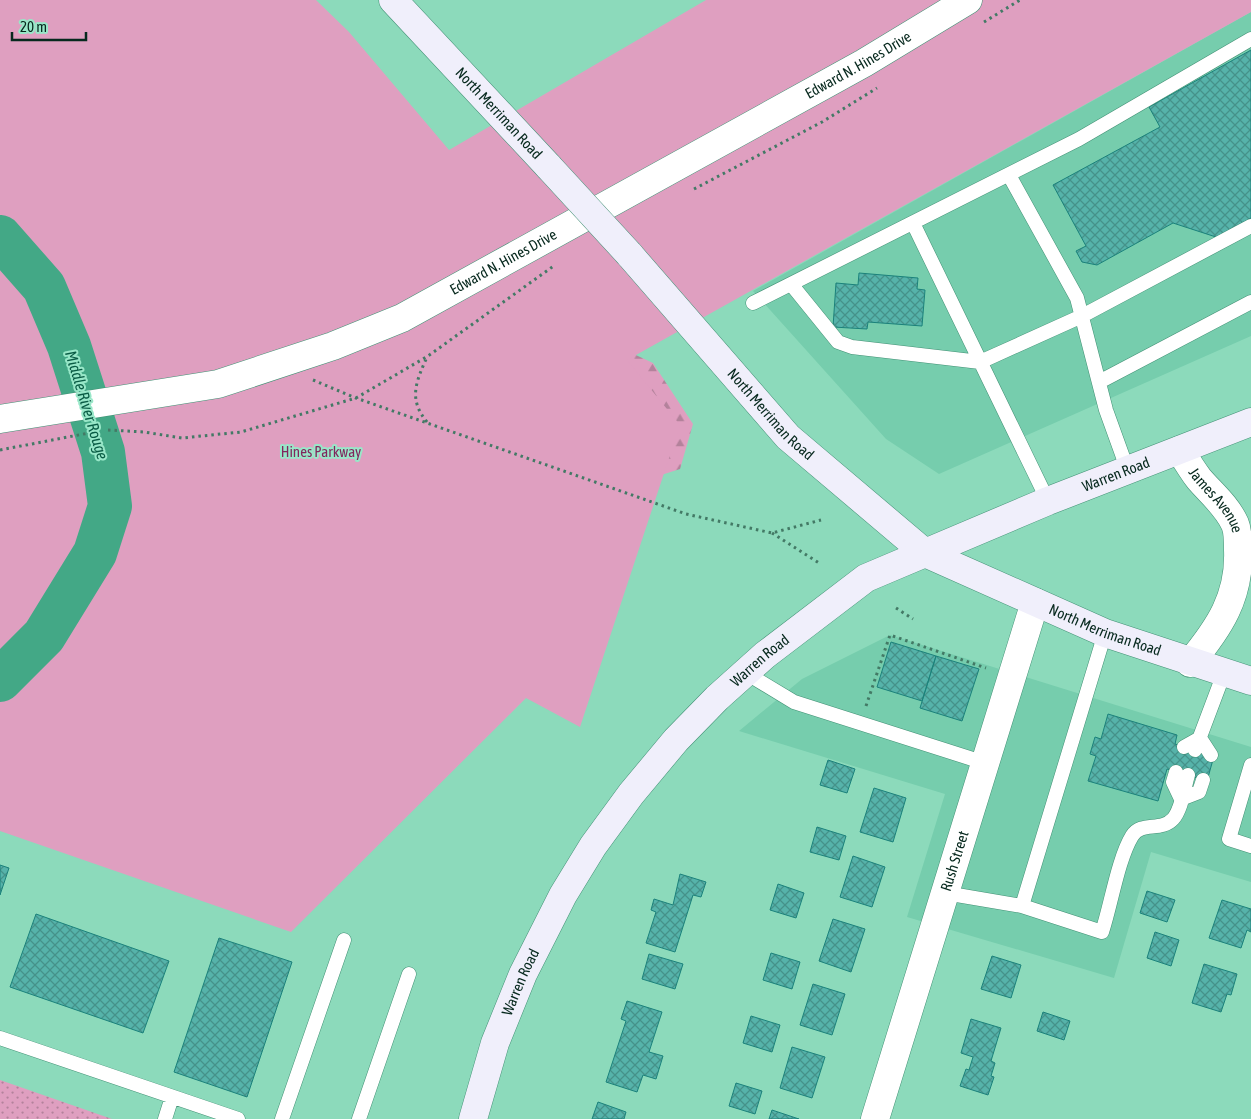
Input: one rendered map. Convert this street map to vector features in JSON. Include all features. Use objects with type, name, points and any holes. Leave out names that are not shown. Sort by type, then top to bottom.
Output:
[{"type":"main road","name":"North Merriman Road","points":[[393,0],[629,254],[788,436],[925,553],[1105,633],[1190,663],[1251,681]]},
{"type":"main road","name":"Warren Road","points":[[473,1119],[495,1043],[523,974],[563,895],[593,846],[631,794],[676,740],[717,698],[866,578],[1048,501],[1251,422]]},
{"type":"street","name":"Edward N. Hines Drive","points":[[0,419],[218,384],[333,346],[402,318],[864,63],[968,0]]},
{"type":"street","name":"James Avenue","points":[[1180,450],[1198,478],[1225,507],[1236,525],[1238,544],[1239,569],[1234,592],[1215,633],[1190,663]]},
{"type":"street","name":"Rush Street","points":[[875,1119],[1035,602]]},
{"type":"lane","points":[[753,303],[1079,139],[1251,39]]},
{"type":"lane","points":[[1009,175],[1077,298],[1106,410],[1128,470]]},
{"type":"lane","points":[[913,223],[1048,501]]},
{"type":"lane","points":[[791,284],[838,342],[852,347],[980,362],[1082,316],[1251,226]]},
{"type":"lane","points":[[1099,382],[1251,302]]},
{"type":"lane","points":[[1022,906],[1105,633]]},
{"type":"lane","points":[[746,673],[794,702],[985,763]]},
{"type":"lane","points":[[1211,755],[1193,745],[1224,673]]},
{"type":"lane","points":[[1251,765],[1230,839],[1251,846]]},
{"type":"lane","points":[[1181,799],[1173,782],[1182,774]]},
{"type":"lane","points":[[945,893],[1022,906],[1102,932],[1124,854],[1133,834],[1141,828],[1161,827],[1173,819],[1181,799],[1199,792],[1203,780]]},
{"type":"lane","points":[[282,1119],[344,940]]},
{"type":"lane","points":[[359,1119],[409,974]]},
{"type":"lane","points":[[0,1038],[238,1119]]},
{"type":"lane","points":[[165,1119],[172,1097]]},
{"type":"path","points":[[428,356],[419,375],[414,396],[419,412],[429,424]]},
{"type":"path","points":[[280,365],[356,398],[686,514],[772,533],[819,563]]},
{"type":"path","points":[[0,450],[108,430]]},
{"type":"path","points":[[772,533],[821,520]]},
{"type":"path","points":[[896,608],[913,619]]},
{"type":"path","points":[[860,723],[890,636],[986,668]]},
{"type":"shaded area","points":[[1251,12],[1251,336],[939,474],[886,439],[753,291]]},
{"type":"shaded area","points":[[890,635],[1251,747],[1251,882],[1151,852],[1114,978],[907,917],[945,794],[739,731],[802,679]]},
{"type":"green space","name":"Hines Parkway","points":[[0,0],[316,0],[349,32],[449,150],[706,0],[1251,0],[1251,12],[627,360],[680,425],[580,727],[526,698],[291,932],[0,831]]},
{"type":"green space","points":[[625,350],[653,363],[693,424],[680,469],[655,477],[600,385]]},
{"type":"green space","points":[[0,1080],[112,1119],[0,1119]]},
{"type":"building","points":[[1251,50],[1251,218],[1216,237],[1173,223],[1097,265],[1082,262],[1076,251],[1086,246],[1053,185],[1160,127],[1149,107]]},
{"type":"building","points":[[859,273],[918,278],[917,289],[925,290],[922,326],[868,322],[867,329],[833,327],[836,283],[858,285]]},
{"type":"building","points":[[891,642],[936,656],[922,701],[877,687]]},
{"type":"building","points":[[936,656],[979,669],[962,721],[920,708]]},
{"type":"building","points":[[1108,714],[1177,735],[1175,744],[1214,756],[1207,781],[1167,769],[1158,801],[1088,781],[1096,756],[1090,754],[1095,737],[1101,739]]},
{"type":"building","points":[[828,760],[855,769],[847,793],[820,785]]},
{"type":"building","points":[[874,788],[906,798],[893,842],[860,832]]},
{"type":"building","points":[[817,827],[846,836],[839,860],[810,852]]},
{"type":"building","points":[[853,856],[885,867],[872,907],[840,897]]},
{"type":"building","points":[[0,865],[9,868],[0,895]]},
{"type":"building","points":[[680,874],[706,882],[701,897],[693,895],[675,952],[646,943],[656,912],[651,910],[654,899],[673,905]]},
{"type":"building","points":[[778,884],[804,893],[796,918],[770,910]]},
{"type":"building","points":[[1147,891],[1175,900],[1167,922],[1140,913]]},
{"type":"building","points":[[1222,900],[1251,909],[1251,932],[1247,930],[1241,948],[1209,938]]},
{"type":"building","points":[[36,914],[169,961],[143,1033],[10,987]]},
{"type":"building","points":[[833,919],[865,929],[851,972],[819,961]]},
{"type":"building","points":[[1155,932],[1179,940],[1171,966],[1147,958]]},
{"type":"building","points":[[219,938],[292,962],[247,1097],[174,1072]]},
{"type":"building","points":[[771,953],[800,962],[792,989],[763,980]]},
{"type":"building","points":[[649,954],[683,964],[675,989],[642,979]]},
{"type":"building","points":[[992,956],[1021,965],[1011,998],[981,989]]},
{"type":"building","points":[[1204,964],[1237,974],[1231,995],[1227,994],[1221,1012],[1192,1003]]},
{"type":"building","points":[[813,984],[845,994],[832,1035],[800,1025]]},
{"type":"building","points":[[627,1001],[662,1012],[649,1052],[663,1056],[656,1079],[643,1075],[637,1092],[606,1082],[626,1021],[621,1019]]},
{"type":"building","points":[[1043,1012],[1070,1021],[1064,1040],[1037,1031]]},
{"type":"building","points":[[751,1016],[780,1025],[772,1052],[743,1043]]},
{"type":"building","points":[[971,1019],[1001,1028],[991,1061],[995,1063],[991,1076],[994,1077],[988,1095],[960,1086],[966,1069],[969,1070],[973,1057],[961,1053]]},
{"type":"building","points":[[792,1047],[825,1057],[812,1098],[780,1088]]},
{"type":"building","points":[[736,1083],[762,1091],[755,1114],[729,1106]]},
{"type":"building","points":[[598,1102],[626,1112],[624,1119],[592,1119]]},
{"type":"building","points":[[772,1110],[799,1119],[769,1119]]},
{"type":"waterway","name":"Middle River Rouge","points":[[0,237],[44,287],[69,346],[103,452],[110,506],[95,553],[44,636],[0,680]]}]
